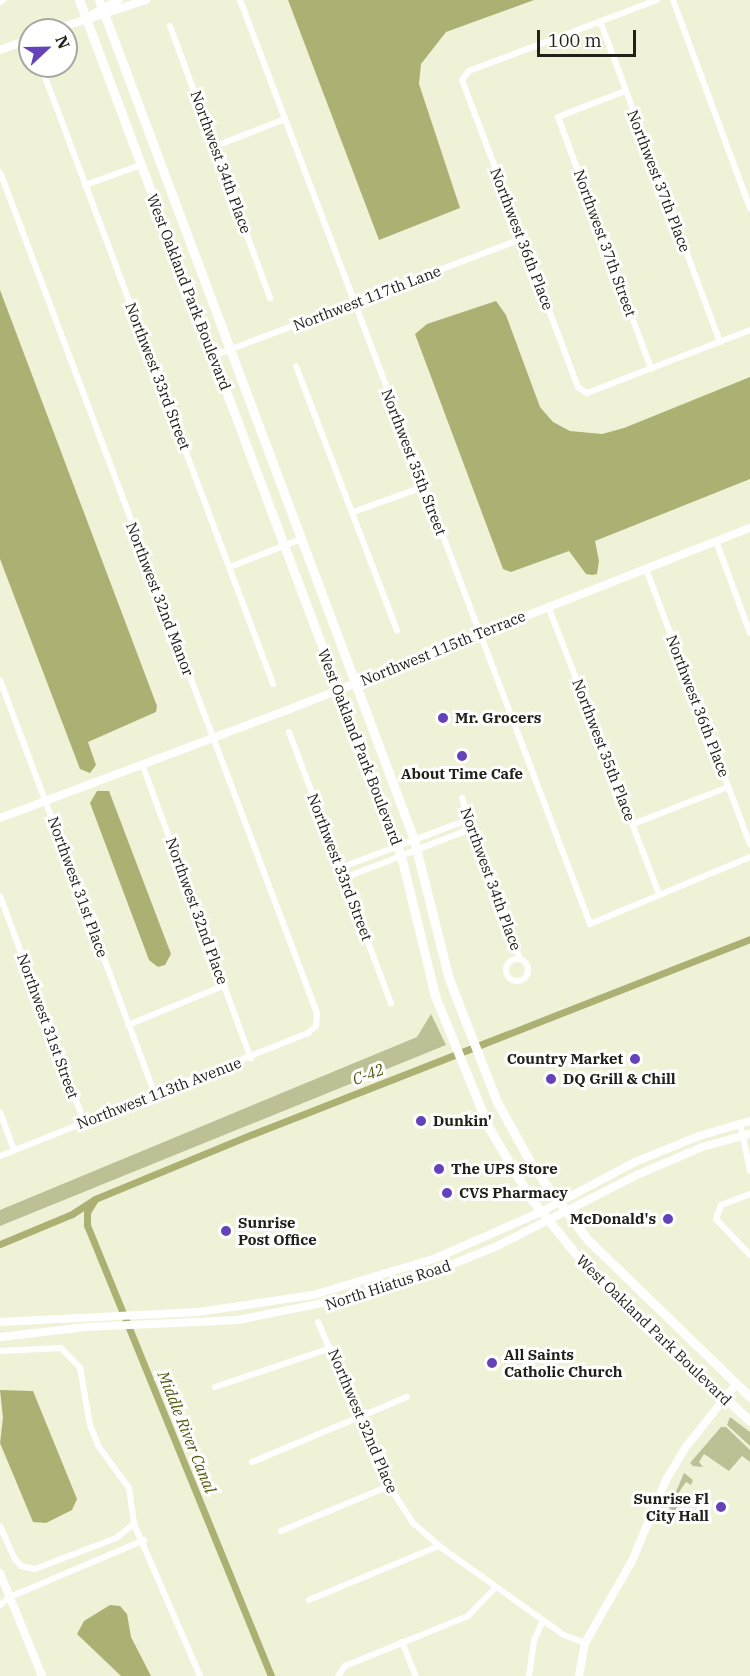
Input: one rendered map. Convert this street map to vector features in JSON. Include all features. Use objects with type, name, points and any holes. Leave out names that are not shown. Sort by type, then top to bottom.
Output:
[{"type":"main road","name":"West Oakland Park Boulevard","points":[[79,0],[401,856],[430,979],[467,1079],[498,1146],[548,1222],[609,1290],[750,1421]]},
{"type":"main road","points":[[78,21],[118,0]]},
{"type":"main road","points":[[101,7],[146,0]]},
{"type":"main road","name":"West Oakland Park Boulevard","points":[[101,7],[416,845],[449,979],[483,1072],[512,1131],[565,1213],[621,1275],[750,1397]]},
{"type":"main road","points":[[0,50],[18,43]]},
{"type":"main road","name":"Northwest 115th Terrace","points":[[0,818],[339,690],[750,528]]},
{"type":"main road","name":"North Hiatus Road","points":[[0,1322],[236,1308],[314,1295],[436,1258],[558,1204],[635,1161],[747,1123]]},
{"type":"main road","name":"North Hiatus Road","points":[[0,1337],[112,1326],[238,1320],[318,1307],[418,1278],[548,1222],[639,1174],[702,1147],[746,1135]]},
{"type":"main road","points":[[579,1676],[585,1643],[632,1561],[666,1479],[736,1384]]},
{"type":"main road","points":[[0,1573],[42,1676]]},
{"type":"street","name":"Northwest 35th Street","points":[[240,0],[478,634],[590,924],[659,894]]},
{"type":"street","points":[[600,21],[657,0]]},
{"type":"street","points":[[673,0],[750,208]]},
{"type":"street","name":"Northwest 36th Place","points":[[600,21],[470,71],[462,80],[578,387],[587,393],[651,369]]},
{"type":"street","name":"Northwest 37th Place","points":[[600,21],[720,342]]},
{"type":"street","name":"Northwest 34th Place","points":[[170,26],[270,298]]},
{"type":"street","name":"Northwest 33rd Street","points":[[45,78],[273,684]]},
{"type":"street","name":"Northwest 37th Street","points":[[626,91],[558,117],[651,369]]},
{"type":"street","points":[[216,146],[285,119]]},
{"type":"street","points":[[85,185],[141,165]]},
{"type":"street","name":"Northwest 32nd Manor","points":[[0,172],[317,1013],[316,1026]]},
{"type":"street","name":"Northwest 117th Lane","points":[[213,356],[521,239]]},
{"type":"street","points":[[651,369],[750,330]]},
{"type":"street","points":[[296,366],[396,630]]},
{"type":"street","points":[[352,512],[423,487]]},
{"type":"street","points":[[230,567],[301,539]]},
{"type":"street","points":[[716,541],[750,633]]},
{"type":"street","name":"Northwest 36th Place","points":[[645,568],[750,844]]},
{"type":"street","name":"Northwest 35th Place","points":[[548,606],[659,894]]},
{"type":"street","name":"Northwest 31st Place","points":[[0,680],[155,1095]]},
{"type":"street","name":"Northwest 33rd Street","points":[[289,732],[391,1003]]},
{"type":"street","name":"Northwest 32nd Place","points":[[142,764],[251,1058]]},
{"type":"street","points":[[633,824],[728,787]]},
{"type":"street","name":"Northwest 34th Place","points":[[462,798],[520,959]]},
{"type":"street","points":[[344,878],[401,856],[416,845],[470,819]]},
{"type":"street","points":[[340,868],[397,846],[416,845],[473,828]]},
{"type":"street","points":[[659,894],[750,857]]},
{"type":"street","name":"Northwest 31st Street","points":[[0,896],[84,1122]]},
{"type":"street","points":[[128,1025],[225,986]]},
{"type":"street","name":"Northwest 113th Avenue","points":[[0,1156],[251,1058],[316,1026]]},
{"type":"street","points":[[0,1112],[14,1150]]},
{"type":"street","points":[[747,1123],[750,1171]]},
{"type":"street","points":[[750,1194],[721,1205],[716,1219],[750,1255]]},
{"type":"street","name":"Northwest 32nd Place","points":[[318,1322],[332,1348],[389,1486],[413,1523],[439,1546],[564,1635],[585,1643]]},
{"type":"street","points":[[0,1351],[61,1348],[80,1368],[90,1425],[99,1447],[129,1488],[134,1524],[144,1540],[200,1676]]},
{"type":"street","points":[[215,1387],[332,1348]]},
{"type":"street","points":[[252,1462],[407,1397]]},
{"type":"street","points":[[281,1531],[389,1486]]},
{"type":"street","points":[[0,1526],[21,1566],[34,1569],[116,1538],[134,1524]]},
{"type":"street","points":[[0,1605],[10,1597],[144,1540]]},
{"type":"street","points":[[309,1600],[439,1546]]},
{"type":"street","points":[[338,1676],[345,1666],[468,1616],[496,1587]]},
{"type":"street","points":[[529,1676],[534,1641],[543,1620]]},
{"type":"street","points":[[402,1642],[416,1676]]},
{"type":"shaded area","points":[[288,0],[534,0],[446,32],[421,64],[419,84],[460,208],[379,240]]},
{"type":"shaded area","points":[[0,290],[157,706],[156,712],[88,742],[96,765],[90,773],[80,769],[0,559]]},
{"type":"shaded area","points":[[496,301],[506,315],[540,407],[553,422],[570,431],[602,434],[624,428],[750,377],[750,479],[595,541],[599,561],[597,574],[586,574],[569,551],[511,572],[503,569],[415,334],[427,324]]},
{"type":"shaded area","points":[[97,791],[109,791],[171,954],[165,965],[158,967],[149,960],[90,803]]},
{"type":"shaded area","points":[[431,1014],[446,1045],[0,1226],[0,1210],[417,1037]]},
{"type":"shaded area","points":[[0,1390],[33,1391],[77,1499],[72,1510],[46,1523],[33,1522],[0,1443],[3,1418]]},
{"type":"shaded area","points":[[730,1417],[750,1432],[750,1446],[727,1425]]},
{"type":"shaded area","points":[[721,1427],[726,1427],[750,1450],[750,1462],[742,1456],[729,1471],[704,1454],[699,1462],[703,1467],[693,1466],[690,1463]]},
{"type":"shaded area","points":[[684,1473],[693,1480],[691,1485],[686,1482],[677,1495],[682,1500],[677,1507],[686,1514],[685,1519],[669,1508]]},
{"type":"shaded area","points":[[110,1605],[120,1606],[127,1614],[131,1637],[151,1676],[121,1676],[77,1634],[84,1621]]},
{"type":"waterway","name":"C-42","points":[[0,1244],[72,1214],[95,1199],[253,1134],[750,939]]},
{"type":"waterway","name":"Middle River Canal","points":[[94,1201],[87,1212],[87,1225],[271,1676]]},
{"type":"place","name":"Mr. Grocers","points":[[443,718]]},
{"type":"place","name":"About Time Cafe","points":[[462,756]]},
{"type":"place","name":"Country Market","points":[[635,1059]]},
{"type":"place","name":"DQ Grill & Chill","points":[[551,1079]]},
{"type":"place","name":"Dunkin'","points":[[421,1121]]},
{"type":"place","name":"The UPS Store","points":[[439,1169]]},
{"type":"place","name":"CVS Pharmacy","points":[[447,1193]]},
{"type":"place","name":"McDonald's","points":[[668,1219]]},
{"type":"place","name":"Sunrise Post Office","points":[[226,1231]]},
{"type":"place","name":"All Saints Catholic Church","points":[[492,1363]]},
{"type":"place","name":"Sunrise Fl City Hall","points":[[721,1507]]}]
